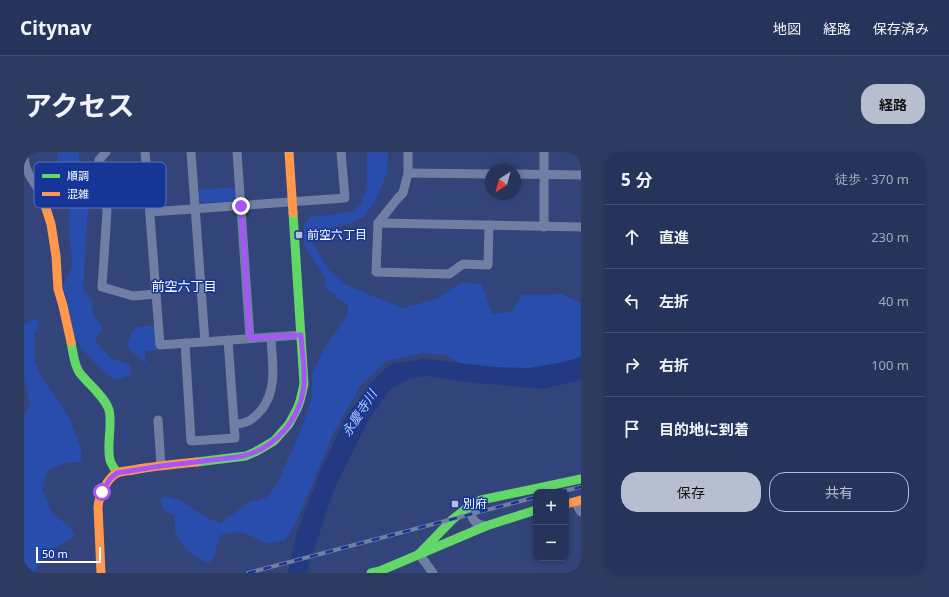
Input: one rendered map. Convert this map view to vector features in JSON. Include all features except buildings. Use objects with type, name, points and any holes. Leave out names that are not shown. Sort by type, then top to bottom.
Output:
[{"type":"street","points":[[99,162],[99,160],[106,152]]},
{"type":"street","points":[[145,152],[146,162]]},
{"type":"street","points":[[191,152],[205,342]]},
{"type":"street","points":[[237,152],[250,338]]},
{"type":"street","points":[[101,573],[98,516],[99,499],[110,479],[117,473],[246,456],[262,449],[274,441],[289,424],[298,410],[304,384],[289,152]]},
{"type":"street","points":[[150,212],[345,198],[341,152]]},
{"type":"street","points":[[408,152],[408,173],[403,193],[378,223],[376,272],[449,274],[463,264],[488,265],[489,226]]},
{"type":"street","points":[[544,152],[544,227]]},
{"type":"street","points":[[24,158],[24,163],[34,182]]},
{"type":"street","points":[[408,173],[485,174]]},
{"type":"street","points":[[521,174],[581,175]]},
{"type":"street","points":[[46,208],[51,224],[56,256],[58,289],[73,354],[78,370],[100,395],[109,410],[110,460],[117,473]]},
{"type":"street","points":[[107,208],[102,287],[133,296],[156,294]]},
{"type":"street","points":[[150,208],[160,345],[301,335]]},
{"type":"street","points":[[378,223],[581,227]]},
{"type":"street","points":[[234,424],[246,422],[253,418],[259,413],[269,398],[273,381],[271,337]]},
{"type":"street","points":[[185,343],[192,441],[234,438],[228,340]]},
{"type":"street","points":[[158,420],[161,466]]},
{"type":"street","points":[[419,554],[453,518],[466,508],[481,500],[581,479]]},
{"type":"street","points":[[481,500],[473,507],[471,512],[472,518],[475,522],[486,526]]},
{"type":"street","points":[[574,502],[581,512]]},
{"type":"street","points":[[371,573],[380,571],[486,526],[533,510]]},
{"type":"street","points":[[419,554],[433,573]]},
{"type":"shaded area","points":[[57,152],[78,152],[80,162],[58,162]]},
{"type":"shaded area","points":[[367,152],[388,152],[387,172],[376,200],[364,217],[348,224],[318,232],[312,242],[329,270],[348,286],[403,308],[436,299],[462,282],[482,284],[492,314],[512,311],[522,295],[562,294],[581,303],[581,367],[483,377],[447,355],[423,353],[386,361],[361,385],[334,432],[295,525],[284,541],[267,543],[241,532],[220,535],[214,557],[208,564],[187,550],[175,533],[175,516],[163,509],[160,501],[165,496],[182,501],[209,519],[220,523],[248,503],[267,497],[277,484],[301,430],[312,397],[312,374],[324,349],[348,314],[348,306],[327,289],[323,274],[304,245],[304,225],[310,217],[352,212],[361,204],[367,186]]},
{"type":"shaded area","points":[[236,187],[237,197],[233,201],[204,203],[199,199],[198,190]]},
{"type":"shaded area","points":[[69,208],[88,208],[83,289],[92,299],[93,315],[102,328],[95,341],[111,358],[130,365],[130,375],[116,380],[102,370],[81,348],[72,332],[63,286],[73,265],[70,243]]},
{"type":"shaded area","points":[[33,319],[40,321],[34,335],[34,361],[44,381],[68,415],[82,451],[81,462],[69,462],[48,470],[42,489],[52,513],[71,528],[75,536],[50,550],[34,573],[24,573],[24,416],[30,405],[24,376],[24,325]]},
{"type":"shaded area","points":[[155,326],[157,350],[145,351],[146,362],[144,362],[129,348],[128,341],[136,328]]},
{"type":"water","name":"永慶寺川","points":[[581,357],[581,380],[542,389],[468,382],[427,376],[408,379],[390,390],[369,419],[333,492],[307,573],[288,573],[296,535],[321,470],[345,419],[373,380],[391,364],[424,359],[495,367],[528,368],[559,363]]},
{"type":"railway","points":[[569,490],[581,487]]},
{"type":"railway","points":[[248,573],[533,498]]},
{"type":"traffic: fast","points":[[197,462],[246,456],[255,452],[274,441],[289,424],[297,409],[304,384],[293,213]]},
{"type":"traffic: fast","points":[[71,342],[77,369],[104,400],[109,410],[109,454],[111,462],[117,473]]},
{"type":"traffic: fast","points":[[419,554],[453,519],[467,508],[481,500],[581,479]]},
{"type":"traffic: fast","points":[[371,573],[380,571],[486,526],[533,511]]},
{"type":"traffic: slow","points":[[289,152],[293,213]]},
{"type":"traffic: slow","points":[[46,208],[51,224],[56,256],[58,289],[71,342]]},
{"type":"traffic: slow","points":[[101,573],[98,507],[102,493],[113,475],[121,472],[157,466],[197,462]]},
{"type":"traffic: slow","points":[[569,503],[581,500]]},
{"type":"place","name":"前空六丁目","points":[[299,235]]},
{"type":"place","name":"別府","points":[[455,504]]},
{"type":"district","name":"前空六丁目","points":[[184,286]]},
{"type":"route","points":[[102,492],[110,479],[117,473],[142,468],[246,456],[274,441],[289,424],[298,410],[304,384],[301,335],[250,338],[241,206]]}]
